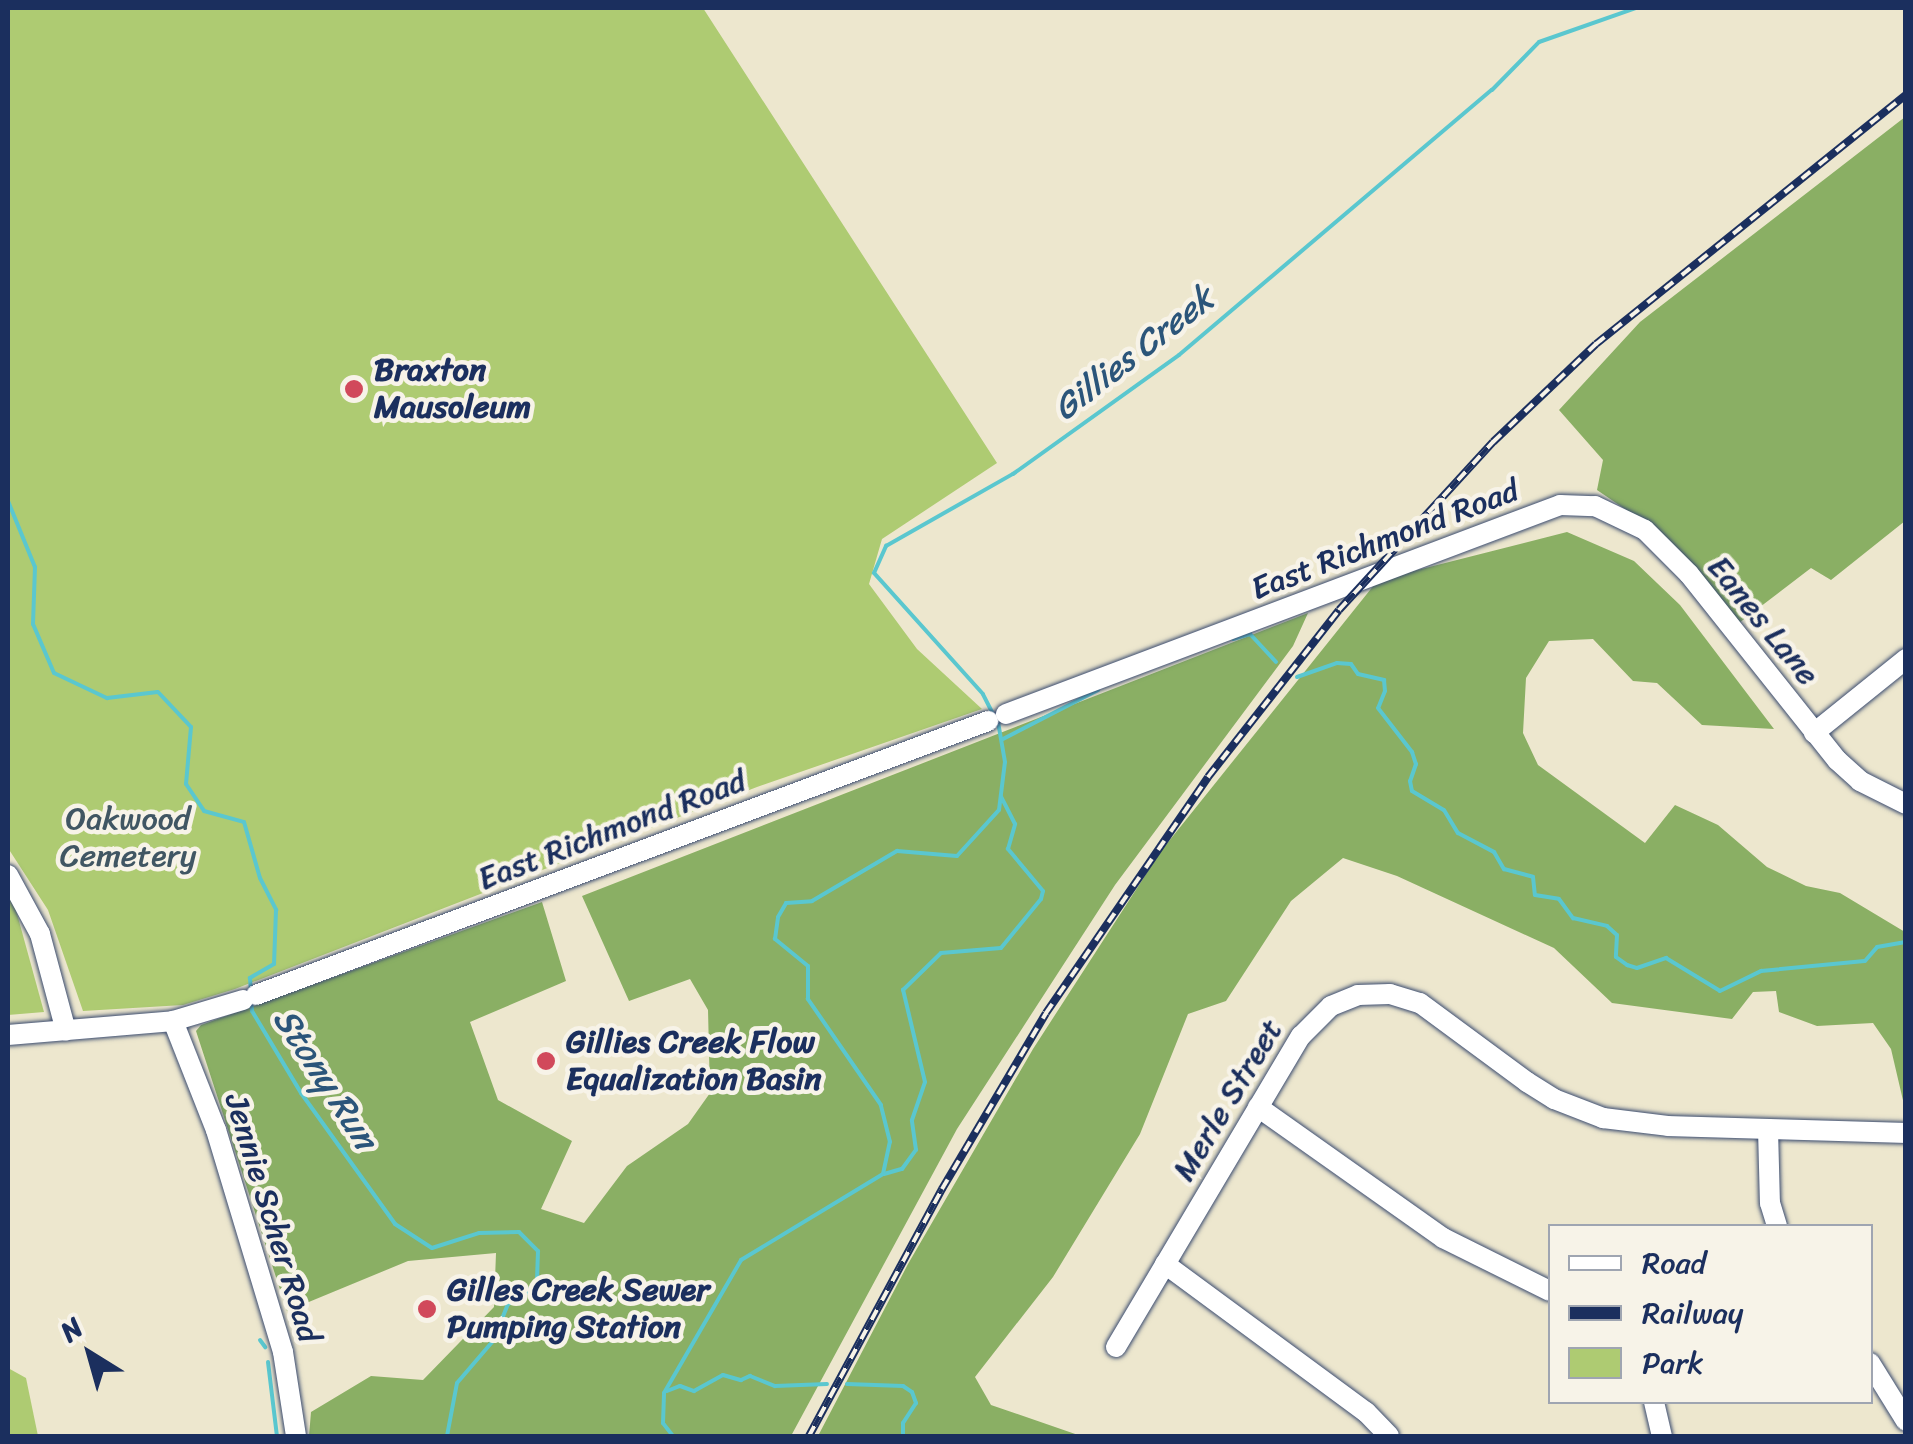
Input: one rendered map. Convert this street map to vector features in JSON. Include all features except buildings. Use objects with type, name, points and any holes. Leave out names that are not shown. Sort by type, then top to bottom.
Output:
[{"type":"street","name":"East Richmond Road","points":[[8,1035],[173,1021],[250,997],[1560,505]]},
{"type":"street","name":"Eanes Lane","points":[[1560,505],[1595,506],[1619,514],[1645,530],[1689,574],[1853,776],[1906,804]]},
{"type":"street","points":[[1814,732],[1906,659]]},
{"type":"street","points":[[8,875],[40,934],[66,1031]]},
{"type":"street","name":"Merle Street","points":[[1116,1347],[1258,1106],[1316,1018],[1348,998],[1378,993],[1402,996],[1426,1007],[1527,1082],[1585,1112],[1646,1125],[1906,1133]]},
{"type":"street","name":"Jennie Scher Road","points":[[173,1021],[216,1130],[283,1352],[296,1436]]},
{"type":"street","points":[[1258,1106],[1442,1238],[1548,1290]]},
{"type":"street","points":[[1768,1129],[1770,1203],[1777,1224]]},
{"type":"street","points":[[1165,1264],[1366,1412],[1389,1436]]},
{"type":"street","points":[[1873,1368],[1906,1421]]},
{"type":"street","points":[[1654,1404],[1662,1436]]},
{"type":"green space","points":[[8,8],[703,8],[997,463],[882,539],[869,584],[917,649],[982,709],[757,787],[235,989],[183,1005],[83,1011],[48,910],[8,848]]},
{"type":"green space","points":[[1905,117],[1905,521],[1831,580],[1811,568],[1739,623],[1663,535],[1597,490],[1603,460],[1559,410],[1640,322]]},
{"type":"green space","points":[[1567,532],[1634,561],[1680,605],[1774,729],[1702,725],[1657,683],[1633,681],[1593,639],[1549,641],[1526,678],[1523,733],[1538,765],[1645,843],[1675,805],[1718,825],[1767,867],[1806,886],[1840,893],[1905,932],[1905,1109],[1891,1049],[1873,1023],[1817,1026],[1779,1012],[1776,991],[1753,992],[1732,1019],[1612,1003],[1554,948],[1397,876],[1343,858],[1291,901],[1226,1001],[1188,1014],[1140,1134],[1053,1277],[975,1377],[991,1405],[1081,1436],[818,1436],[908,1264],[1033,1049],[1161,851],[1378,580]]},
{"type":"green space","points":[[1308,613],[1293,646],[1115,885],[957,1129],[791,1436],[309,1436],[311,1412],[371,1376],[423,1380],[494,1307],[496,1253],[408,1261],[287,1311],[196,1031],[201,1025],[542,902],[566,981],[470,1022],[498,1100],[572,1141],[541,1209],[584,1223],[627,1166],[688,1124],[710,1093],[708,1010],[690,979],[629,1001],[582,896]]},
{"type":"green space","name":"Oakwood Cemetery","points":[[8,881],[44,1012],[8,1015]]},
{"type":"green space","points":[[8,1368],[26,1378],[38,1436],[8,1436]]},
{"type":"waterway","name":"Gillies Creek","points":[[993,714],[983,694],[874,573],[886,546],[1013,474],[1179,355],[1492,90],[1539,42],[1636,8]]},
{"type":"waterway","name":"Stony Run","points":[[8,501],[35,567],[33,624],[54,673],[107,698],[158,692],[191,727],[186,784],[204,811],[244,822],[260,878],[276,910],[274,964],[250,978],[251,991]]},
{"type":"waterway","points":[[1233,639],[1250,634],[1276,662]]},
{"type":"waterway","points":[[1297,677],[1337,663],[1351,664],[1358,674],[1384,680],[1385,691],[1378,708],[1412,752],[1416,764],[1410,781],[1412,791],[1444,810],[1458,833],[1494,852],[1504,869],[1533,877],[1535,895],[1559,899],[1573,918],[1607,926],[1617,935],[1616,957],[1627,965],[1637,968],[1666,958],[1720,991],[1761,971],[1865,961],[1877,947],[1906,942]]},
{"type":"waterway","points":[[1003,739],[1098,690]]},
{"type":"waterway","name":"Gillies Creek","points":[[673,1436],[663,1423],[664,1393],[741,1260],[883,1174],[890,1142],[881,1105],[808,999],[808,966],[775,939],[778,917],[786,903],[812,901],[897,851],[957,856],[999,810],[1005,762],[998,722]]},
{"type":"waterway","name":"Gillies Creek","points":[[884,1174],[902,1169],[916,1150],[912,1120],[925,1082],[903,990],[941,953],[1001,948],[1041,899],[1043,891],[1008,849],[1015,824],[1001,796]]},
{"type":"waterway","name":"Stony Run","points":[[251,1001],[252,1011],[301,1093],[395,1224],[432,1248],[479,1233],[519,1232],[538,1251],[537,1280],[524,1296],[508,1304],[493,1341],[457,1383],[447,1436]]},
{"type":"waterway","points":[[260,1340],[265,1347]]},
{"type":"waterway","points":[[268,1362],[277,1436]]},
{"type":"waterway","points":[[667,1391],[680,1386],[694,1391],[723,1375],[741,1380],[750,1376],[775,1386],[827,1384]]},
{"type":"waterway","points":[[847,1384],[903,1386],[912,1392],[916,1403],[903,1423],[903,1436]]},
{"type":"railway","points":[[809,1436],[942,1189],[1046,1013],[1208,777],[1339,610],[1493,442],[1596,344],[1906,95]]},
{"type":"place","name":"Braxton Mausoleum","points":[[354,389]]},
{"type":"place","name":"Gillies Creek Flow Equalization Basin","points":[[546,1061]]},
{"type":"place","name":"Gilles Creek Sewer Pumping Station","points":[[427,1309]]}]
